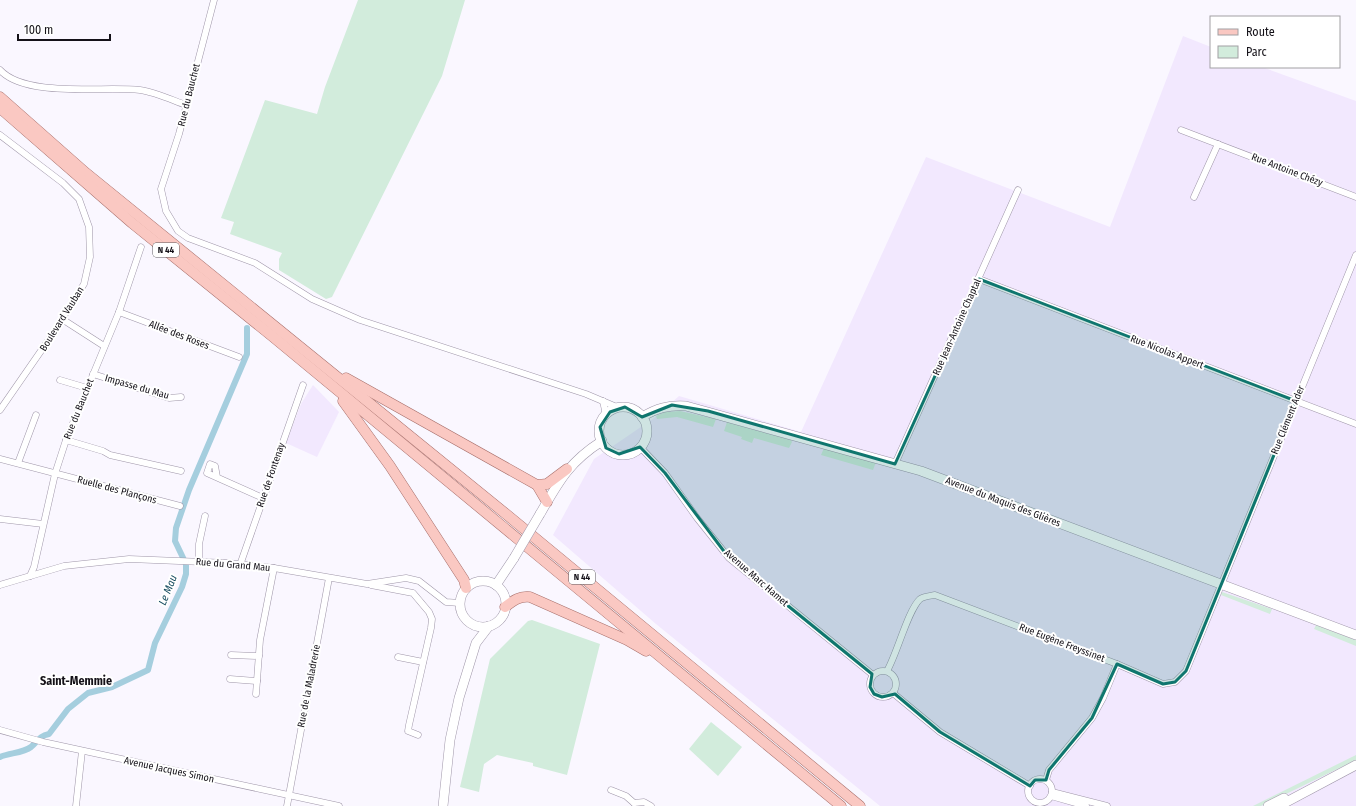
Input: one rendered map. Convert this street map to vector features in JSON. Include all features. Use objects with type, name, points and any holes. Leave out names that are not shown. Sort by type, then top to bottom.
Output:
[{"type":"main road","name":"N 44","points":[[0,97],[86,173],[506,514],[860,806]]},
{"type":"main road","name":"N 44","points":[[0,108],[132,223],[841,806]]},
{"type":"main road","points":[[303,350],[360,387],[537,485],[547,502]]},
{"type":"main road","points":[[334,388],[390,466],[464,580],[466,588],[460,603],[463,616],[473,625],[479,627],[489,626]]},
{"type":"main road","name":"Avenue du Maquis des Glières","points":[[642,417],[656,409],[672,405],[686,406],[921,471],[1356,635]]},
{"type":"main road","points":[[619,408],[632,409],[642,417],[645,423],[646,436],[640,447],[634,452],[620,454],[606,448],[602,441],[600,427],[606,415],[619,408]]},
{"type":"main road","points":[[537,485],[547,484],[567,469],[584,452],[602,441]]},
{"type":"main road","points":[[496,585],[514,558],[567,469]]},
{"type":"main road","points":[[466,588],[477,582],[490,582],[496,585],[504,595],[506,608]]},
{"type":"main road","points":[[443,806],[450,740],[459,698],[476,643],[489,626],[499,620],[506,608],[515,599],[521,596],[530,597],[627,640],[667,663]]},
{"type":"main road","points":[[473,625],[476,643]]},
{"type":"main road","points":[[1279,806],[1356,765]]},
{"type":"main road","points":[[1268,806],[1288,796],[1311,788]]},
{"type":"street","name":"Rue du Bauchet","points":[[214,0],[186,105],[161,189],[166,211],[178,230],[183,234],[217,250],[255,263],[312,299],[360,320],[603,400]]},
{"type":"street","points":[[0,70],[4,74],[25,84],[53,88],[141,90],[186,105]]},
{"type":"street","name":"Rue Antoine Chézy","points":[[1181,130],[1356,197]]},
{"type":"street","name":"Boulevard Vauban","points":[[0,135],[63,183],[79,199],[89,227],[90,257],[84,284],[0,410]]},
{"type":"street","points":[[1194,197],[1218,144]]},
{"type":"street","name":"Rue Jean-Antoine Chaptal","points":[[895,464],[1018,190]]},
{"type":"street","name":"Rue du Bauchet","points":[[30,576],[34,567],[55,474],[66,440],[119,312],[141,247]]},
{"type":"street","name":"Rue Clément Ader","points":[[1221,584],[1356,255]]},
{"type":"street","name":"Rue Nicolas Appert","points":[[979,279],[1356,424]]},
{"type":"street","name":"Allée des Roses","points":[[119,312],[239,358]]},
{"type":"street","points":[[62,319],[104,346]]},
{"type":"street","name":"Impasse du Mau","points":[[93,374],[169,398],[182,397]]},
{"type":"street","points":[[60,380],[87,388]]},
{"type":"street","name":"Rue de Fontenay","points":[[240,565],[303,385]]},
{"type":"street","points":[[603,400],[619,408]]},
{"type":"street","points":[[603,400],[606,415]]},
{"type":"street","points":[[18,463],[36,415]]},
{"type":"street","points":[[66,440],[103,451],[110,455],[181,471]]},
{"type":"street","name":"Avenue Marc Hamet","points":[[640,447],[665,473],[697,518],[729,558],[873,675]]},
{"type":"street","name":"Ruelle des Plançons","points":[[0,459],[180,506]]},
{"type":"street","points":[[217,477],[263,498]]},
{"type":"street","points":[[195,561],[205,516]]},
{"type":"street","points":[[0,519],[43,524]]},
{"type":"street","name":"Rue du Grand Mau","points":[[0,585],[64,566],[128,559],[195,561],[274,568],[367,584],[406,578],[419,581],[446,602],[460,603]]},
{"type":"street","points":[[256,694],[260,640],[274,568]]},
{"type":"street","name":"Rue de la Maladrerie","points":[[287,806],[329,578]]},
{"type":"street","points":[[367,584],[413,593],[427,608],[431,615],[432,623],[408,731],[418,735]]},
{"type":"street","name":"Rue Eugène Freyssinet","points":[[887,671],[894,659],[914,606],[920,599],[935,595],[1117,664],[1163,684],[1175,682],[1186,671],[1221,584]]},
{"type":"street","points":[[231,655],[259,656]]},
{"type":"street","points":[[398,657],[423,662]]},
{"type":"street","points":[[1046,780],[1049,770],[1092,718],[1103,698],[1117,664]]},
{"type":"street","points":[[880,671],[887,671],[891,673],[896,680],[896,689],[894,693],[886,697],[874,694],[870,683],[873,675],[880,671]]},
{"type":"street","points":[[230,679],[257,681]]},
{"type":"street","points":[[894,693],[940,732],[1030,786]]},
{"type":"street","name":"Avenue Jacques Simon","points":[[0,730],[82,751],[340,806]]},
{"type":"street","points":[[76,806],[82,751]]},
{"type":"street","points":[[1035,780],[1046,780],[1051,785],[1052,794],[1045,802],[1037,802],[1029,794],[1030,786],[1035,780]]},
{"type":"street","points":[[611,790],[626,796],[634,804],[644,802],[651,806]]},
{"type":"street","points":[[1052,794],[1086,806]]},
{"type":"street","points":[[1052,794],[1107,806]]},
{"type":"highlighted area","points":[[979,279],[1296,401],[1186,671],[1175,682],[1163,684],[1117,664],[1092,718],[1049,770],[1046,780],[1035,780],[1030,786],[940,732],[895,694],[882,697],[874,694],[870,687],[872,674],[729,558],[665,473],[640,447],[619,454],[606,448],[600,427],[610,412],[625,407],[642,417],[672,405],[708,411],[895,464]]},
{"type":"shaded area","points":[[1183,36],[1210,47],[1210,68],[1265,68],[1356,101],[1356,806],[880,806],[656,624],[553,535],[594,459],[654,418],[679,396],[801,432],[926,157],[1110,227]]},
{"type":"shaded area","points":[[313,385],[339,412],[317,457],[286,443],[301,404]]},
{"type":"green space","points":[[358,0],[465,0],[442,76],[332,297],[326,299],[279,270],[279,259],[282,253],[230,234],[234,222],[221,218],[265,100],[317,114],[325,87]]},
{"type":"green space","points":[[680,411],[716,419],[713,427],[677,417],[657,419],[656,416],[665,412]]},
{"type":"green space","points":[[727,422],[791,440],[792,442],[789,448],[754,438],[752,443],[741,439],[742,437],[724,431]]},
{"type":"green space","points":[[824,448],[876,462],[873,470],[821,455]]},
{"type":"green space","points":[[1222,592],[1272,609],[1270,614],[1221,595]]},
{"type":"green space","points":[[532,620],[600,644],[567,775],[533,766],[533,763],[497,755],[484,764],[479,792],[460,787],[490,659],[528,621]]},
{"type":"green space","points":[[1316,625],[1356,640],[1356,646],[1314,629]]},
{"type":"green space","points":[[711,722],[742,747],[718,776],[689,749]]},
{"type":"green space","points":[[1356,755],[1356,760],[1261,806],[1253,806]]},
{"type":"waterway","name":"Le Mau","points":[[0,757],[28,749],[41,737],[49,734],[68,709],[88,693],[112,687],[148,670],[155,643],[182,587],[186,574],[186,564],[175,541],[176,528],[189,490],[247,354],[247,328]]},
{"type":"district","name":"Saint-Memmie","points":[[76,681]]}]
